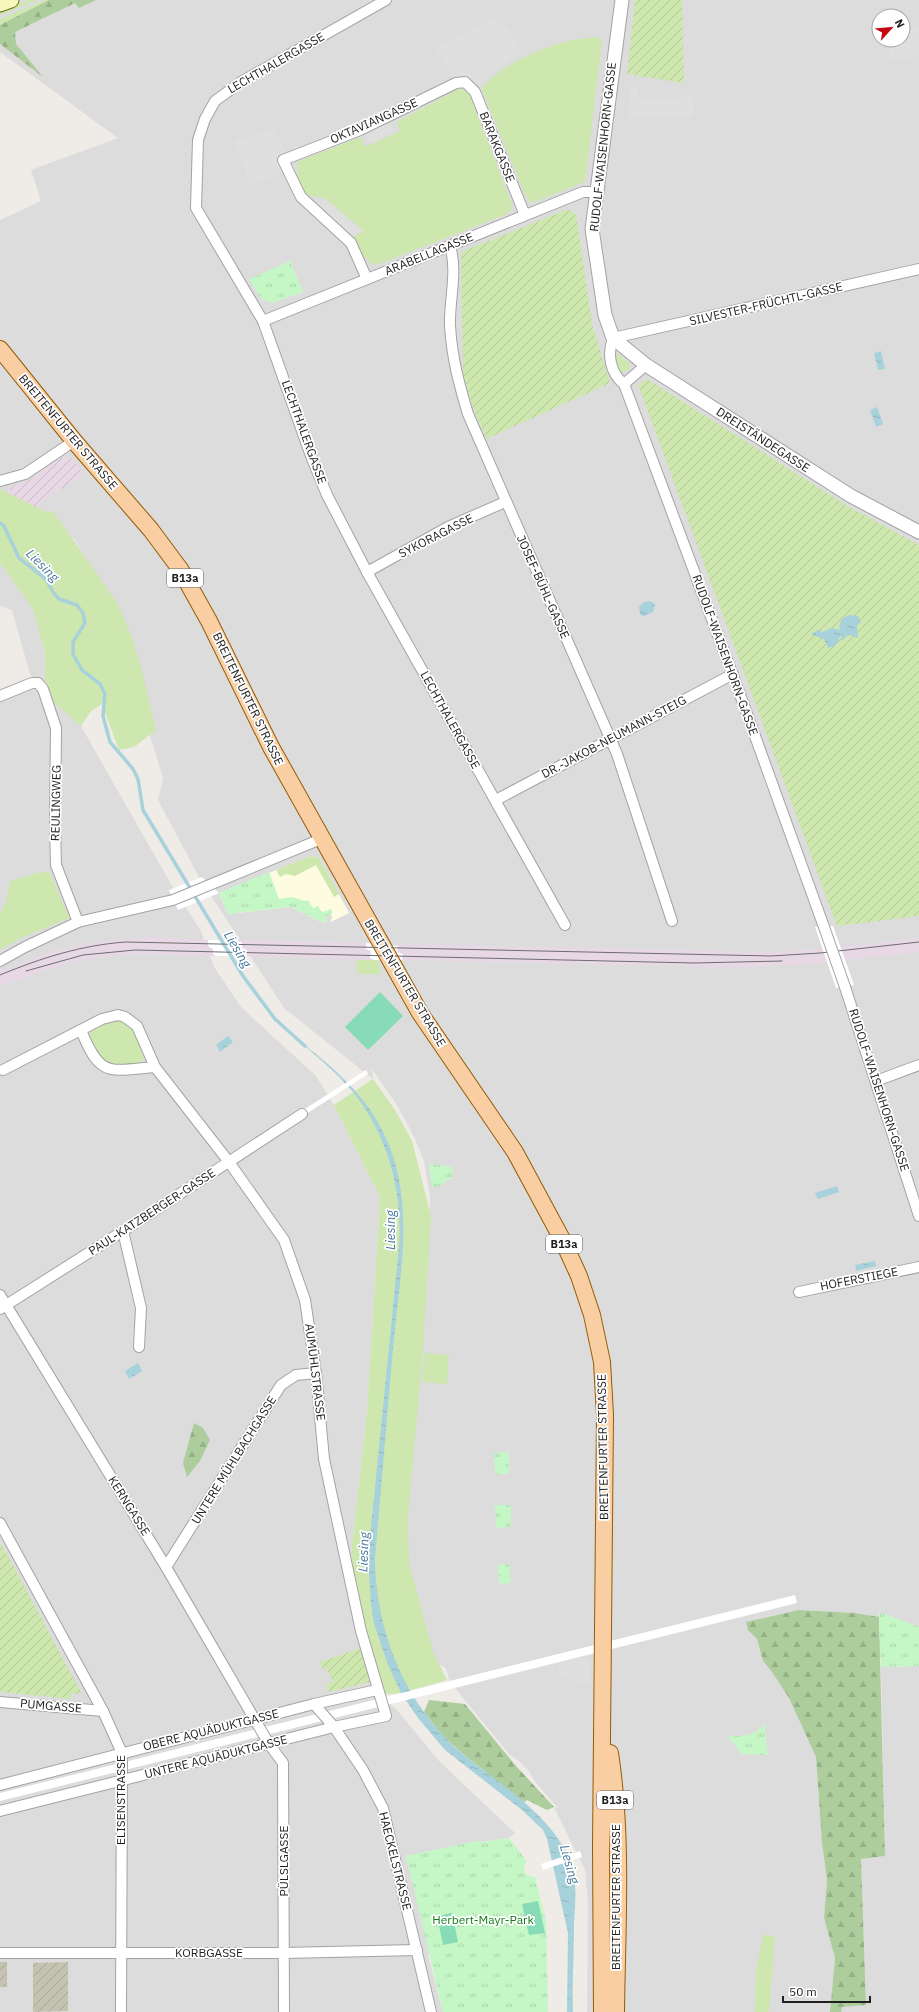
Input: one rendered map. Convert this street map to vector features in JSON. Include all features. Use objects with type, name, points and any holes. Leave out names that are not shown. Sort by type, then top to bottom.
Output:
[{"type":"main road","points":[[0,4],[11,0]]},
{"type":"main road","name":"BREITENFURTER STRASSE","points":[[0,349],[74,441],[130,504],[169,552],[180,569],[209,621],[271,747],[321,839],[424,1020],[515,1152],[563,1241],[579,1276],[592,1314],[602,1362],[605,1415],[604,1710],[601,1846],[610,1911],[616,2012]]},
{"type":"main road","name":"BREITENFURTER STRASSE","points":[[602,2012],[610,1911]]},
{"type":"street","name":"LECHTHALERGASSE","points":[[386,0],[221,95],[215,101],[205,119],[198,140],[195,198],[197,212],[263,321],[311,456],[327,495],[367,572],[565,925]]},
{"type":"street","name":"RUDOLF-WAISENHORN-GASSE","points":[[622,0],[592,229],[605,315],[613,338],[609,354],[616,378],[624,384],[824,927],[845,986],[919,1216]]},
{"type":"street","name":"OKTAVIANGASSE","points":[[367,279],[351,242],[301,197],[283,160],[363,128],[456,83],[465,82]]},
{"type":"street","name":"BARAKGASSE","points":[[465,82],[475,92],[525,215]]},
{"type":"street","name":"ARABELLAGASSE","points":[[263,321],[583,192],[596,192]]},
{"type":"street","name":"JOSEF-BÜHL-GASSE","points":[[450,246],[454,262],[450,325],[456,375],[468,414],[617,754],[672,921]]},
{"type":"street","name":"SILVESTER-FRÜCHTL-GASSE","points":[[613,338],[919,270]]},
{"type":"street","name":"DREISTÄNDEGASSE","points":[[613,338],[646,365],[851,496],[919,532]]},
{"type":"street","points":[[624,384],[646,365]]},
{"type":"street","points":[[0,481],[25,474],[74,441]]},
{"type":"street","name":"SYKORAGASSE","points":[[367,572],[448,527],[506,502]]},
{"type":"street","name":"DR.-JAKOB-NEUMANN-STEIG","points":[[496,800],[732,674]]},
{"type":"street","name":"REULINGWEG","points":[[0,696],[38,683],[43,689],[56,728],[56,865],[78,922]]},
{"type":"street","points":[[0,961],[25,947],[78,922],[173,900],[321,839]]},
{"type":"street","name":"AUMÜHLSTRASSE","points":[[3,1070],[111,1016],[125,1017],[137,1026],[155,1067],[229,1162],[284,1240],[305,1300],[316,1373],[324,1459],[361,1631],[377,1690],[386,1716]]},
{"type":"street","points":[[81,1030],[90,1052],[96,1061],[105,1068],[117,1070],[155,1067]]},
{"type":"street","points":[[876,1081],[919,1066]]},
{"type":"street","name":"PAUL-KATZBERGER-GASSE","points":[[3,1307],[123,1231],[302,1114]]},
{"type":"street","points":[[123,1231],[141,1308],[139,1347]]},
{"type":"street","name":"HOFERSTIEGE","points":[[800,1292],[919,1267]]},
{"type":"street","name":"KERNGASSE","points":[[0,1295],[3,1307],[166,1567],[255,1719]]},
{"type":"street","name":"UNTERE MÜHLBACHGASSE","points":[[166,1567],[281,1385],[296,1375],[316,1373]]},
{"type":"street","name":"ELISENSTRASSE","points":[[0,1523],[103,1711],[122,1753],[121,2012]]},
{"type":"street","name":"OBERE AQUÄDUKTGASSE","points":[[0,1785],[314,1704],[377,1690]]},
{"type":"street","name":"PUMGASSE","points":[[0,1702],[103,1711]]},
{"type":"street","name":"HAECKELSTRASSE","points":[[314,1704],[334,1727],[363,1770],[383,1808],[431,2012]]},
{"type":"street","name":"UNTERE AQUÄDUKTGASSE","points":[[0,1811],[334,1727],[386,1716]]},
{"type":"street","name":"PÜLSLGASSE","points":[[255,1719],[269,1744],[283,1762],[284,2012]]},
{"type":"street","name":"KORBGASSE","points":[[0,1953],[284,1953],[417,1950]]},
{"type":"shaded area","points":[[0,0],[919,0],[919,1627],[879,1612],[879,1617],[855,1613],[799,1610],[752,1632],[757,1639],[763,1661],[789,1698],[816,1757],[822,1843],[827,1880],[824,1918],[835,1958],[830,2012],[587,2012],[588,1902],[585,1870],[554,1807],[558,1808],[535,1782],[529,1771],[509,1754],[450,1682],[446,1668],[431,1660],[402,1554],[429,1240],[430,1197],[424,1161],[415,1139],[399,1108],[372,1069],[373,1079],[284,1008],[199,877],[158,800],[163,778],[109,601],[75,540],[34,508],[0,494],[0,220],[41,201],[31,170],[118,138],[0,52]]},
{"type":"shaded area","points":[[496,18],[499,24],[507,27],[521,52],[482,81],[480,86],[453,77],[436,47]]},
{"type":"shaded area","points":[[911,26],[919,26],[919,57],[889,58],[889,48],[911,48]]},
{"type":"shaded area","points":[[631,87],[637,88],[638,98],[693,97],[693,117],[628,118]]},
{"type":"shaded area","points":[[387,117],[394,132],[369,144],[363,128]]},
{"type":"shaded area","points":[[273,130],[290,158],[284,172],[251,185],[234,140]]},
{"type":"shaded area","points":[[326,200],[363,231],[348,240],[304,201]]},
{"type":"shaded area","points":[[63,457],[71,458],[84,473],[35,507],[11,495],[9,487],[29,480]]},
{"type":"shaded area","points":[[0,563],[33,609],[45,653],[45,678],[53,702],[81,726],[171,884],[201,931],[214,967],[241,1007],[316,1076],[334,1105],[380,1197],[367,1412],[351,1554],[363,1638],[379,1695],[396,1709],[440,1762],[515,1833],[509,1838],[482,1842],[476,1841],[428,1955],[443,2012],[0,2012],[0,696],[38,683],[30,674],[12,610],[0,606]]},
{"type":"shaded area","points":[[311,856],[319,858],[349,913],[331,922],[332,915],[327,915],[326,922],[319,921],[291,907],[228,914],[219,893]]},
{"type":"shaded area","points":[[148,937],[208,940],[208,946],[213,948],[216,956],[132,954],[97,957],[65,964],[0,986],[0,971],[43,955],[81,944]]},
{"type":"shaded area","points":[[919,938],[919,952],[797,965],[726,967],[402,960],[403,954],[397,952],[394,944],[776,952],[823,949]]},
{"type":"shaded area","points":[[238,940],[366,943],[366,949],[371,951],[370,958],[374,960],[247,956],[247,950],[242,948],[242,942],[238,942]]},
{"type":"shaded area","points":[[589,1658],[590,1684],[580,1684],[573,1680],[559,1678],[559,1663],[573,1659]]},
{"type":"shaded area","points":[[919,1666],[919,2012],[841,2012],[841,2007],[866,2005],[861,1859],[885,1856],[881,1667]]},
{"type":"shaded area","points":[[0,1962],[7,1962],[7,1987],[0,1987]]},
{"type":"shaded area","points":[[68,1962],[68,2011],[33,2012],[33,1963]]},
{"type":"green space","points":[[28,0],[37,0],[0,15],[0,12]]},
{"type":"green space","points":[[45,0],[49,0],[0,25],[0,19]]},
{"type":"green space","points":[[49,0],[96,0],[79,8],[75,3],[15,32],[16,44],[43,77],[0,44],[0,25]]},
{"type":"green space","points":[[635,0],[682,0],[684,83],[627,74]]},
{"type":"green space","points":[[585,38],[600,38],[602,41],[585,182],[534,202],[530,202],[525,194],[482,90],[486,83],[494,76],[527,56],[568,41]]},
{"type":"green space","points":[[458,89],[466,90],[470,96],[513,207],[507,214],[379,264],[372,265],[367,258],[363,258],[353,237],[363,230],[324,198],[305,195],[297,175],[297,162],[361,137],[365,147],[400,131],[397,122]]},
{"type":"green space","points":[[566,210],[570,210],[576,215],[592,324],[610,383],[486,439],[472,405],[463,372],[461,252]]},
{"type":"green space","points":[[290,261],[303,292],[272,303],[261,299],[249,279]]},
{"type":"green space","points":[[618,354],[631,365],[629,369],[621,374],[614,355]]},
{"type":"green space","points":[[647,379],[846,505],[919,545],[919,916],[837,926],[638,384]]},
{"type":"green space","points":[[0,489],[46,512],[53,511],[118,604],[133,640],[156,730],[134,747],[119,750],[102,704],[91,711],[81,726],[53,702],[45,678],[45,653],[33,609],[0,563]]},
{"type":"green space","points":[[311,856],[319,858],[339,894],[334,897],[316,865],[295,876],[286,874],[280,877],[276,870]]},
{"type":"green space","points":[[44,871],[50,873],[65,909],[72,913],[69,918],[21,938],[0,950],[0,914],[6,902],[10,881]]},
{"type":"green space","points":[[269,872],[279,899],[292,897],[305,901],[308,900],[313,908],[318,906],[322,912],[332,909],[332,914],[327,915],[326,922],[319,921],[291,907],[228,914],[219,893]]},
{"type":"green space","points":[[376,960],[380,966],[380,974],[358,974],[356,961]]},
{"type":"green space","points":[[380,992],[403,1016],[368,1050],[345,1027]]},
{"type":"green space","points":[[115,1020],[127,1025],[135,1034],[144,1058],[140,1063],[114,1064],[102,1059],[97,1054],[89,1036],[92,1029]]},
{"type":"green space","points":[[373,1079],[395,1110],[412,1141],[431,1216],[423,1350],[408,1517],[409,1562],[433,1652],[447,1680],[401,1693],[379,1695],[351,1554],[367,1412],[380,1197],[334,1105]]},
{"type":"green space","points":[[431,1164],[452,1167],[453,1176],[438,1187],[433,1187],[429,1167]]},
{"type":"green space","points":[[424,1353],[449,1355],[447,1384],[422,1382]]},
{"type":"green space","points":[[194,1423],[203,1428],[210,1440],[200,1461],[187,1477],[183,1463]]},
{"type":"green space","points":[[509,1452],[509,1474],[495,1474],[494,1453]]},
{"type":"green space","points":[[495,1505],[511,1505],[511,1527],[496,1528]]},
{"type":"green space","points":[[0,1543],[82,1694],[71,1693],[71,1699],[0,1692]]},
{"type":"green space","points":[[509,1564],[511,1583],[499,1584],[498,1565]]},
{"type":"green space","points":[[799,1610],[855,1613],[879,1617],[885,1856],[861,1859],[866,2005],[842,2007],[841,2012],[830,2012],[835,1958],[824,1918],[827,1880],[822,1843],[816,1757],[789,1698],[763,1661],[757,1639],[748,1630],[746,1622]]},
{"type":"green space","points":[[879,1612],[919,1627],[919,1666],[881,1667]]},
{"type":"green space","points":[[361,1648],[370,1682],[329,1692],[326,1685],[333,1681],[326,1668],[323,1670],[320,1662]]},
{"type":"green space","points":[[429,1700],[465,1704],[516,1766],[554,1807],[547,1810],[527,1800],[524,1802],[464,1755],[442,1735],[424,1712]]},
{"type":"green space","points":[[764,1724],[768,1755],[741,1754],[727,1735],[738,1736],[752,1734]]},
{"type":"green space","name":"Herbert-Mayr-Park","points":[[509,1838],[527,1861],[524,1866],[525,1873],[535,1877],[546,1921],[548,2012],[443,2012],[406,1856],[476,1841],[483,1842]]},
{"type":"green space","points":[[538,1901],[545,1933],[529,1935],[522,1904]]},
{"type":"green space","points":[[452,1913],[458,1942],[443,1945],[437,1916]]},
{"type":"green space","points":[[763,1935],[775,1936],[769,2012],[755,2012],[756,1971]]},
{"type":"water","points":[[881,351],[885,369],[878,370],[874,353]]},
{"type":"water","points":[[877,407],[883,424],[876,427],[870,410]]},
{"type":"water","points":[[650,601],[655,604],[653,612],[644,616],[640,615],[639,607],[644,602]]},
{"type":"water","points":[[849,615],[858,616],[861,622],[857,626],[858,637],[856,638],[848,635],[842,641],[840,633],[837,643],[828,648],[824,639],[813,635],[812,633],[818,630],[823,632],[831,628],[840,630],[839,626],[842,619]]},
{"type":"water","points":[[228,1036],[233,1042],[220,1052],[216,1045]]},
{"type":"water","name":"Liesing","points":[[302,1043],[329,1065],[353,1088],[373,1114],[389,1145],[397,1170],[401,1195],[403,1246],[375,1559],[381,1615],[388,1641],[398,1667],[411,1692],[426,1715],[444,1737],[465,1756],[525,1802],[551,1830],[562,1845],[570,1861],[573,1869],[575,1884],[573,2012],[567,2012],[568,1933],[547,1839],[543,1830],[522,1810],[445,1750],[418,1718],[401,1693],[388,1665],[374,1624],[371,1604],[368,1557],[399,1247],[400,1226],[398,1205],[391,1165],[376,1127],[353,1092]]},
{"type":"water","points":[[837,1186],[839,1192],[818,1199],[815,1193]]},
{"type":"water","points":[[875,1261],[876,1266],[856,1271],[855,1265]]},
{"type":"water","points":[[138,1363],[142,1371],[129,1379],[125,1371]]},
{"type":"pier","points":[[202,877],[219,893],[178,910],[169,890]]},
{"type":"pier","points":[[833,926],[854,985],[836,988],[815,927]]},
{"type":"pier","points":[[208,940],[238,940],[239,942],[242,942],[242,948],[247,950],[247,956],[216,956],[213,954],[213,949],[208,946]]},
{"type":"pier","points":[[366,943],[398,946],[397,952],[403,954],[402,960],[374,960],[370,958],[371,951],[366,949]]},
{"type":"pier","points":[[366,1070],[368,1074],[303,1116],[300,1112]]},
{"type":"pier","points":[[795,1595],[797,1603],[0,1801],[0,1793]]},
{"type":"pier","points":[[580,1851],[582,1857],[543,1870],[541,1864]]},
{"type":"waterway","name":"Liesing","points":[[0,523],[4,526],[19,558],[46,579],[53,592],[59,599],[77,605],[83,613],[85,623],[73,642],[73,654],[82,670],[100,684],[105,694],[103,716],[110,742],[133,769],[138,779],[143,810],[243,976],[275,1019],[305,1046]]},
{"type":"tram line","points":[[0,975],[62,953],[94,946],[126,942],[771,956],[820,953],[919,942]]},
{"type":"tram line","points":[[26,971],[83,955],[135,950],[694,963],[782,961]]}]
